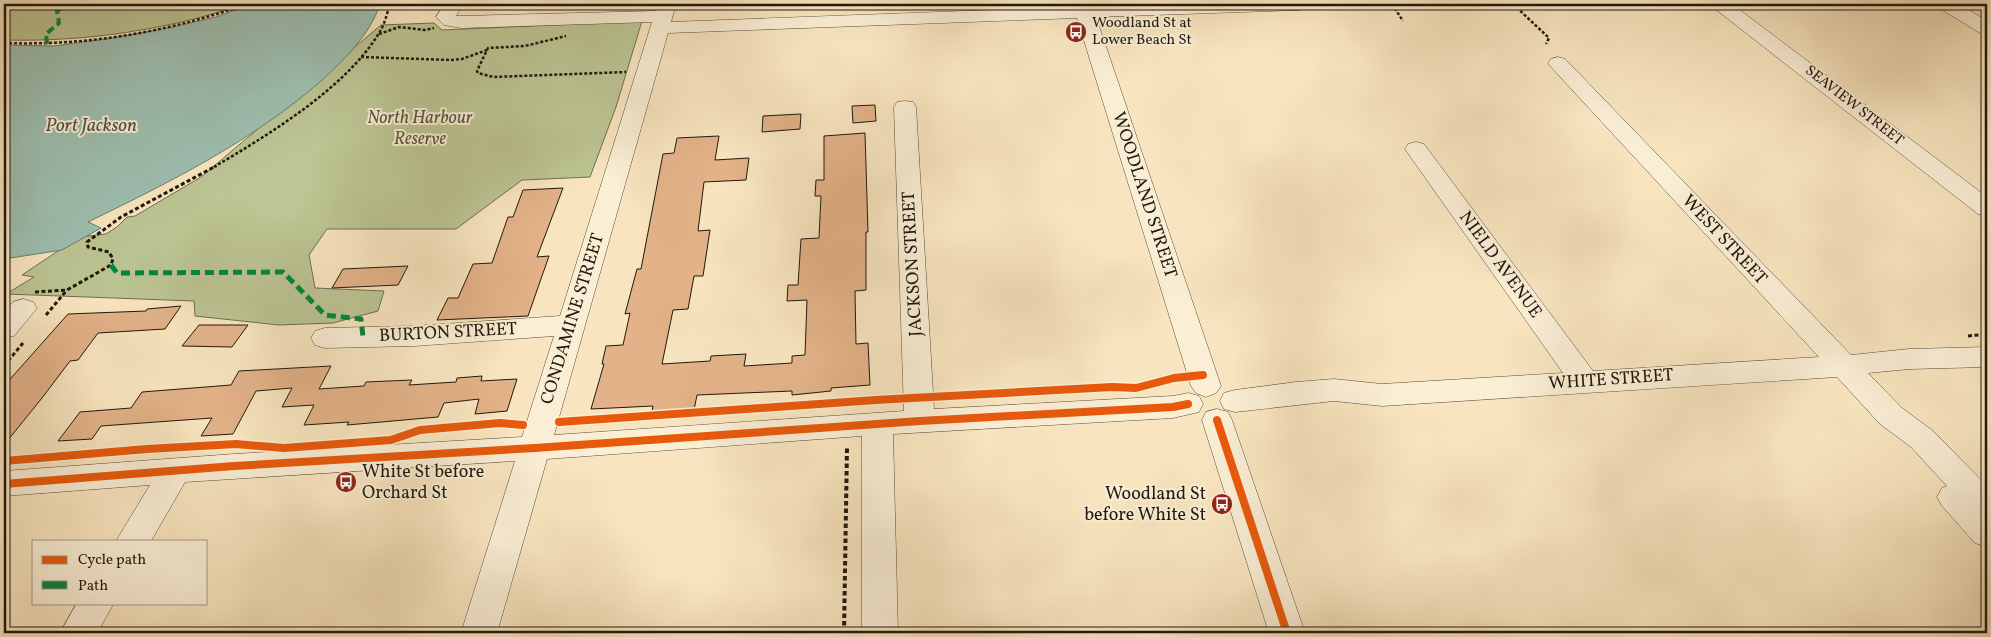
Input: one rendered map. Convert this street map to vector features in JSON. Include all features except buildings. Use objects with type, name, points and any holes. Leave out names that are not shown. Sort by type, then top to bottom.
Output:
[{"type":"street","points":[[4,4],[24,4]]},
{"type":"street","points":[[909,4],[932,13],[959,16]]},
{"type":"street","points":[[447,16],[451,21],[461,22],[663,16],[959,16],[1084,8],[1299,4]]},
{"type":"street","name":"SEAVIEW STREET","points":[[1721,4],[1987,208]]},
{"type":"street","points":[[1946,4],[1987,29]]},
{"type":"street","name":"WOODLAND STREET","points":[[1084,8],[1197,395]]},
{"type":"street","name":"CONDAMINE STREET","points":[[479,633],[663,16]]},
{"type":"street","name":"WEST STREET","points":[[1552,54],[1891,416],[1922,439],[1987,507]]},
{"type":"street","name":"JACKSON STREET","points":[[905,107],[920,421]]},
{"type":"street","name":"NIELD AVENUE","points":[[1416,149],[1584,381]]},
{"type":"street","points":[[4,329],[26,300]]},
{"type":"street","name":"BURTON STREET","points":[[325,338],[414,336],[570,325]]},
{"type":"street","name":"WHITE STREET","points":[[1226,410],[1296,393],[1334,390],[1382,394],[1843,366],[1909,359],[1987,357]]},
{"type":"street","points":[[1197,395],[1192,410],[1198,416],[1226,410],[1287,633]]},
{"type":"street","points":[[4,484],[176,470],[535,448],[920,421],[1172,407],[1197,395]]},
{"type":"street","name":"WEST STREET","points":[[1891,416],[1901,441],[1987,534]]},
{"type":"street","points":[[877,424],[880,633]]},
{"type":"street","points":[[134,540],[176,470]]},
{"type":"street","points":[[78,633],[95,604]]},
{"type":"path","points":[[4,42],[66,44],[119,36],[182,24],[247,4]]},
{"type":"path","points":[[26,300],[67,290],[111,265],[112,259],[109,252],[88,247],[87,242],[98,232],[255,143],[320,94],[360,57],[379,34],[390,4]]},
{"type":"path","points":[[1392,4],[1403,22]]},
{"type":"path","points":[[1457,4],[1474,4]]},
{"type":"path","points":[[1513,4],[1549,38],[1552,54]]},
{"type":"path","points":[[379,34],[400,27],[425,30],[447,16]]},
{"type":"path","points":[[360,57],[451,60],[462,59],[486,50],[477,71],[478,73],[493,77],[633,71]]},
{"type":"path","points":[[406,59],[409,55]]},
{"type":"path","points":[[4,366],[12,356]]},
{"type":"path","points":[[844,633],[847,447]]},
{"type":"green space","points":[[4,4],[245,4],[186,21],[126,32],[65,39],[4,40]]},
{"type":"green space","name":"North Harbour Reserve","points":[[642,21],[616,107],[590,177],[522,180],[456,229],[327,229],[309,255],[315,288],[384,291],[378,311],[333,323],[279,325],[195,316],[194,301],[6,294],[34,277],[22,275],[79,237],[106,234],[127,217],[135,216],[201,177],[381,25],[434,23],[442,30]]},
{"type":"water","name":"Port Jackson","points":[[252,4],[380,4],[370,26],[347,56],[321,81],[267,123],[179,176],[88,222],[101,228],[62,250],[4,259],[4,45],[54,46],[113,38],[216,17]]},
{"type":"marked path","points":[[47,44],[46,34],[59,23],[57,11],[70,4]]},
{"type":"marked path","points":[[111,265],[117,273],[283,272],[325,315],[361,319],[363,337]]},
{"type":"cycle path","points":[[559,422],[876,400],[1112,387],[1136,388],[1174,378],[1203,375]]},
{"type":"cycle path","points":[[4,484],[234,466],[535,448],[920,421],[1173,407],[1188,404]]},
{"type":"cycle path","points":[[1217,420],[1287,633]]},
{"type":"cycle path","points":[[4,461],[147,449],[236,444],[284,448],[391,440],[420,430],[500,423],[523,425]]},
{"type":"place","name":"Woodland St at Lower Beach St","points":[[1076,32]]},
{"type":"place","name":"White St before Orchard St","points":[[346,482]]},
{"type":"place","name":"Woodland St before White St","points":[[1222,504]]}]
